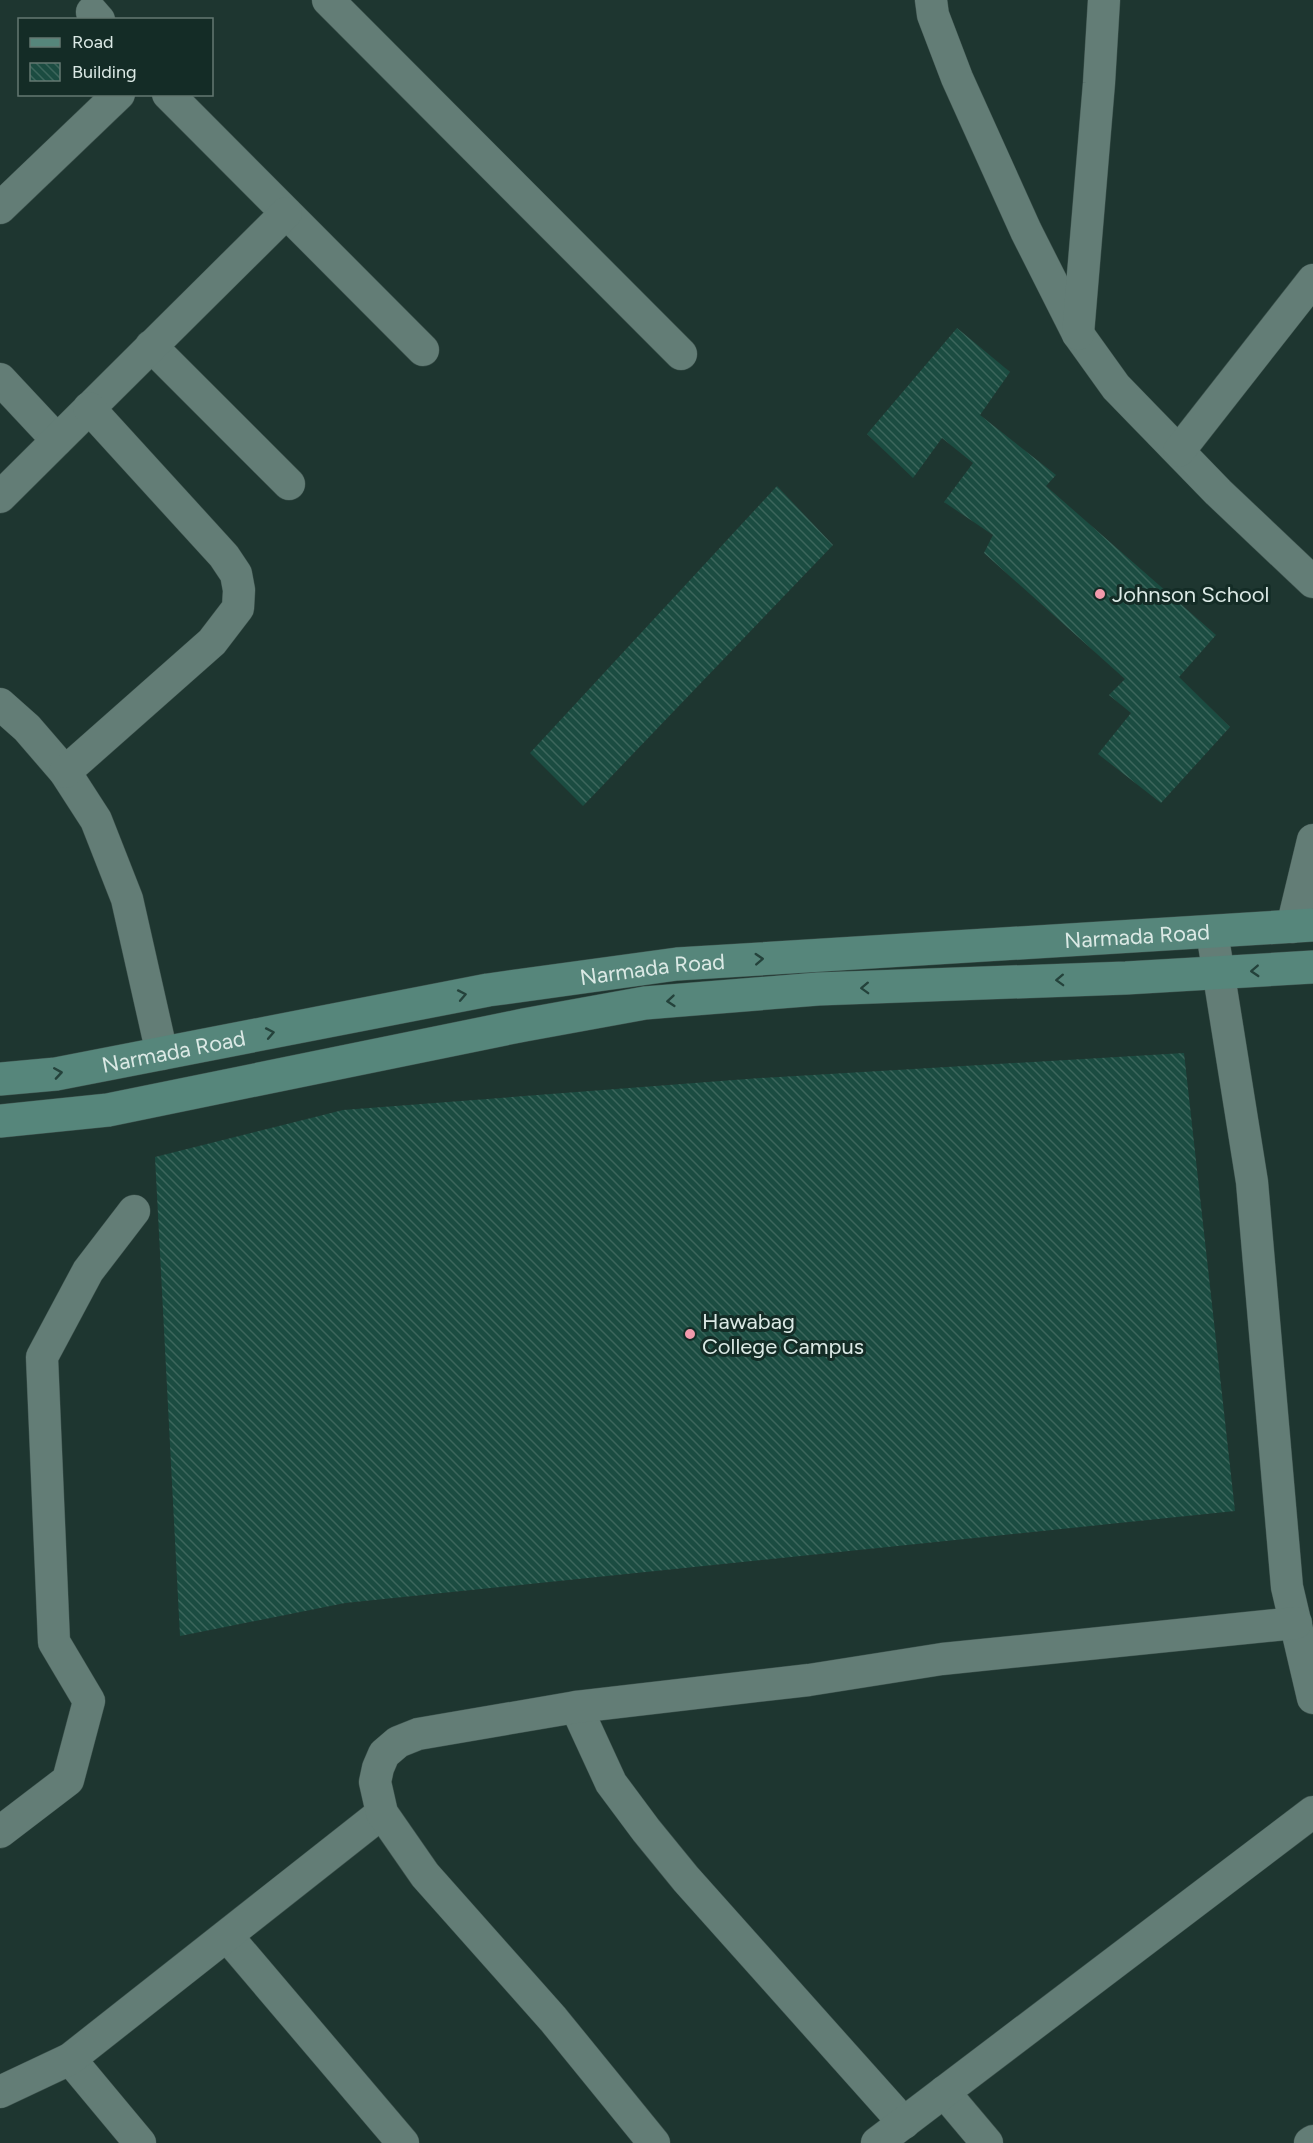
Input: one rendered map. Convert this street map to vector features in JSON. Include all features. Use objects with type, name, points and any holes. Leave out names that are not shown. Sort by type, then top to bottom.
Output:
[{"type":"street","points":[[328,0],[681,354]]},
{"type":"street","points":[[931,0],[933,15],[957,78],[1026,231],[1078,334],[1116,387],[1179,452],[1313,582]]},
{"type":"street","points":[[1078,334],[1104,0]]},
{"type":"street","points":[[0,208],[117,96]]},
{"type":"street","points":[[170,96],[423,350]]},
{"type":"street","points":[[0,497],[286,213]]},
{"type":"street","points":[[1179,452],[1313,280]]},
{"type":"street","points":[[152,346],[289,484]]},
{"type":"street","points":[[0,379],[57,440]]},
{"type":"street","points":[[65,772],[212,642],[238,608],[239,590],[236,574],[224,556],[89,408]]},
{"type":"street","points":[[0,704],[27,728],[65,772],[96,820],[127,899],[162,1054]]},
{"type":"street","points":[[1303,926],[1313,840]]},
{"type":"street","name":"Narmada Road","points":[[0,1079],[56,1074],[488,990],[676,964],[1303,926]]},
{"type":"street","points":[[1212,932],[1252,1182],[1287,1587],[1313,1698]]},
{"type":"street","points":[[0,1121],[108,1110],[524,1025],[645,1003],[818,989],[1313,967]]},
{"type":"street","points":[[0,1832],[68,1780],[89,1701],[54,1642],[42,1357],[88,1271],[134,1211]]},
{"type":"street","points":[[654,2143],[554,2019],[425,1875],[382,1813],[375,1782],[378,1768],[384,1754],[398,1742],[418,1734],[576,1707],[809,1680],[942,1659],[1296,1623]]},
{"type":"street","points":[[576,1707],[611,1783],[646,1830],[686,1880],[904,2122]]},
{"type":"street","points":[[877,2143],[1313,1812]]},
{"type":"street","points":[[0,2092],[70,2060],[382,1813]]},
{"type":"street","points":[[227,1936],[403,2143]]},
{"type":"street","points":[[70,2060],[140,2143]]},
{"type":"street","points":[[944,2092],[987,2143]]},
{"type":"building","name":"Johnson School","points":[[957,328],[1010,372],[980,415],[1056,475],[1046,486],[1216,635],[1179,677],[1230,727],[1161,803],[1098,754],[1131,713],[1109,695],[1125,679],[984,553],[993,535],[944,502],[973,463],[942,438],[913,478],[867,434]]},
{"type":"building","points":[[777,486],[833,545],[583,806],[530,753]]},
{"type":"building","name":"Hawabag College Campus","points":[[1184,1053],[1235,1511],[345,1603],[180,1636],[155,1157],[343,1110],[760,1078]]},
{"type":"place","name":"Johnson School","points":[[1100,594]]},
{"type":"place","name":"Hawabag College Campus","points":[[690,1334]]}]
